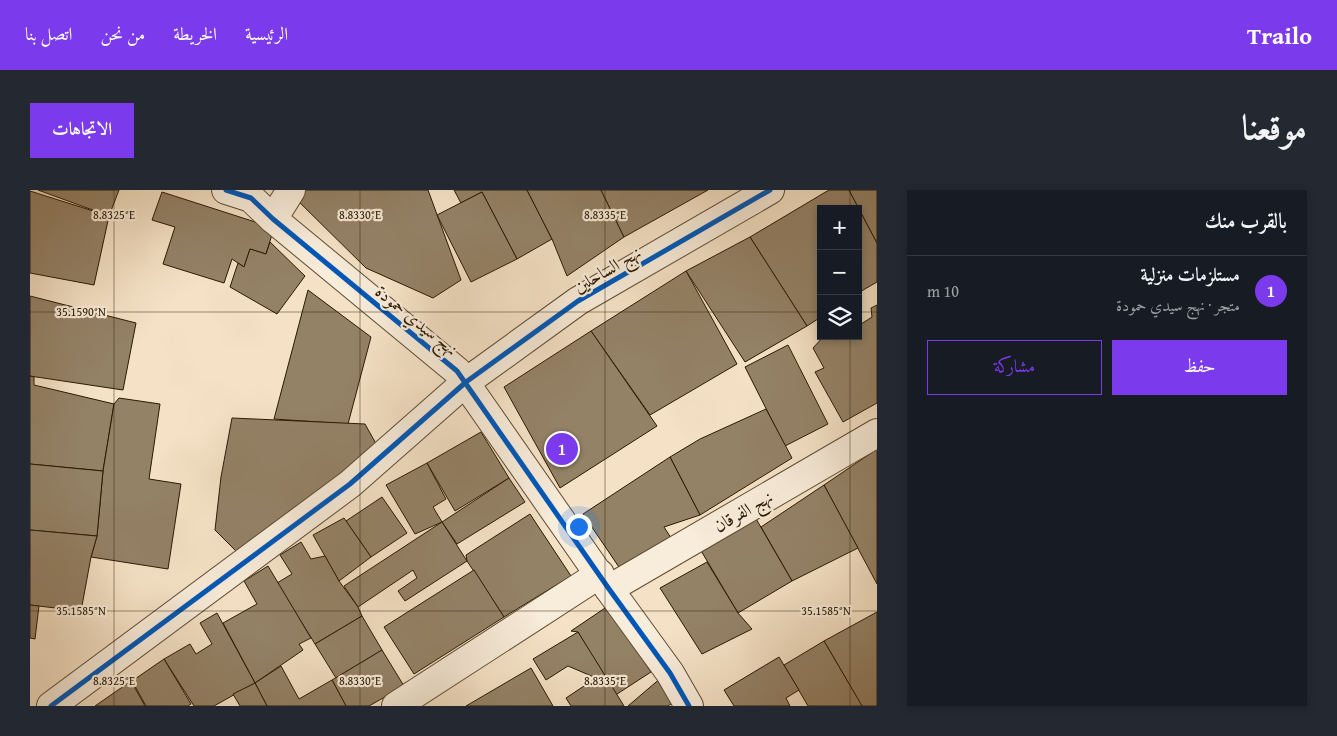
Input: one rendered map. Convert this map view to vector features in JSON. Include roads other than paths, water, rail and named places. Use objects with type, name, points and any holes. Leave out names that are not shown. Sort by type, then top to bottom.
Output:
[{"type":"street","points":[[273,219],[291,190]]},
{"type":"street","name":"نهج الساحلين","points":[[51,706],[350,484],[466,382],[578,301],[770,190]]},
{"type":"street","name":"نهج سيدي حمودة","points":[[244,193],[457,371],[670,673],[688,706]]},
{"type":"street","name":"نهج الفرقان","points":[[396,706],[604,582],[877,433]]},
{"type":"place","name":"مستلزمات منزلية","points":[[562,449]]}]
